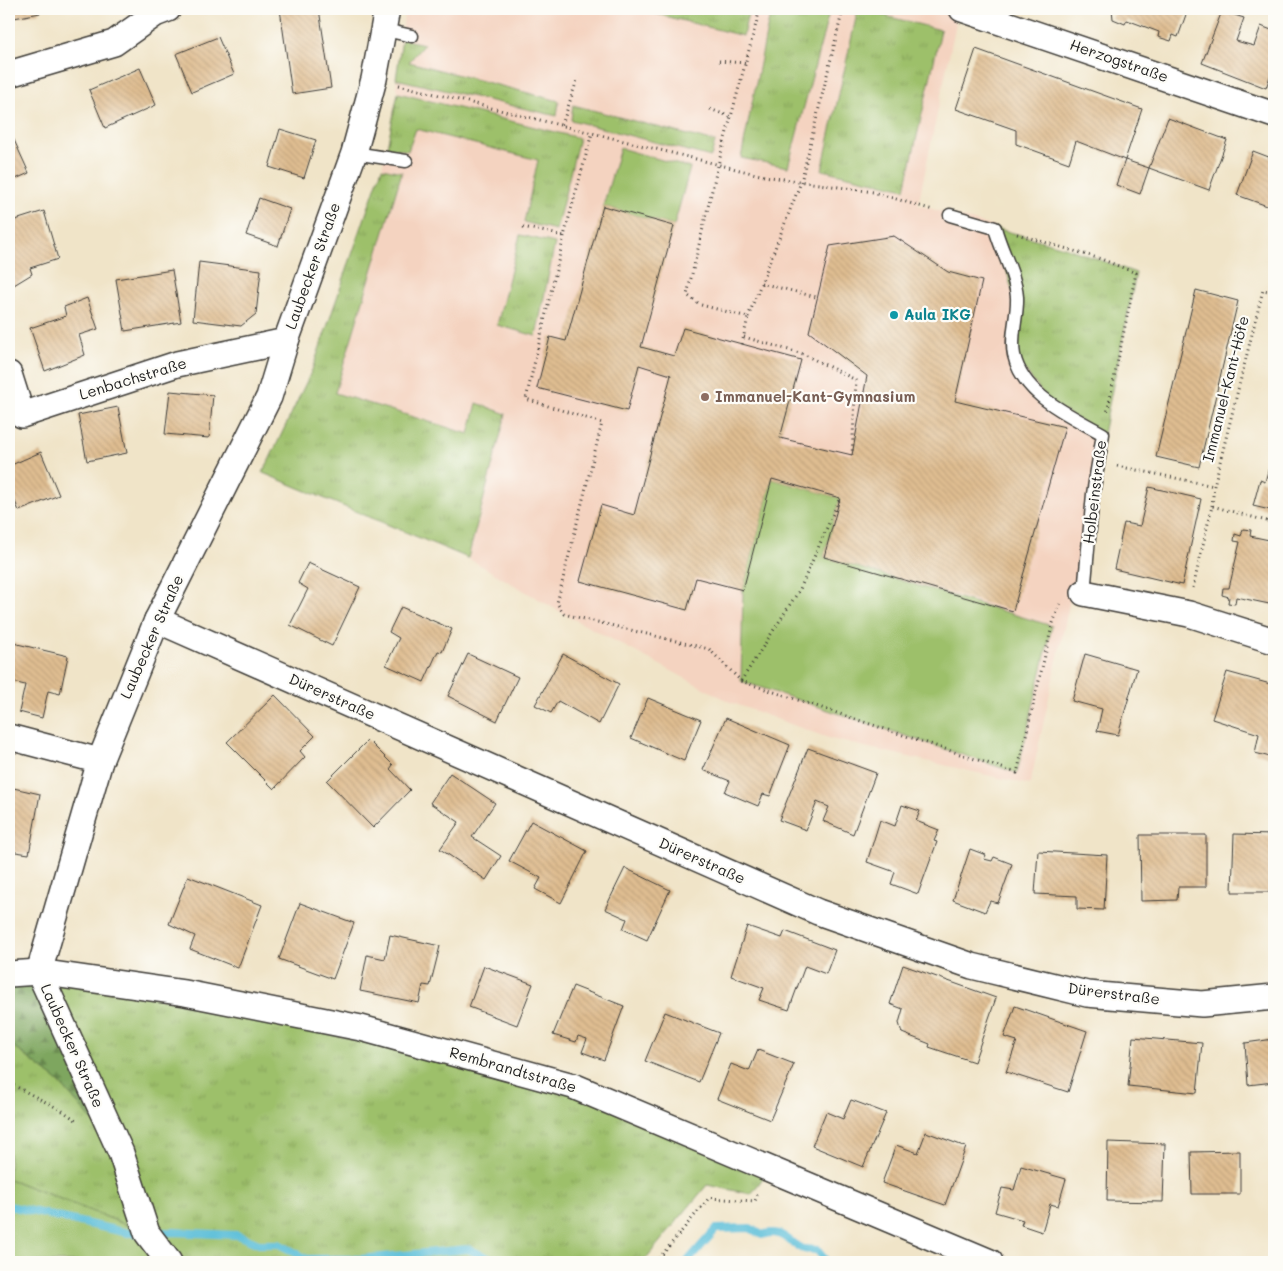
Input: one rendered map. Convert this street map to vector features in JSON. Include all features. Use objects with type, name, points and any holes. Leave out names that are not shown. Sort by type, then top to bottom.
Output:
[{"type":"street","points":[[9,74],[114,43],[155,14],[168,9]]},
{"type":"street","name":"Herzogstraße","points":[[962,9],[1274,115]]},
{"type":"street","name":"Laubecker Straße","points":[[169,1262],[147,1233],[121,1153],[39,972],[100,761],[156,620],[269,397],[286,341],[354,153],[374,78],[386,19]]},
{"type":"street","name":"Lenbachstraße","points":[[9,374],[22,414],[177,364],[286,341]]},
{"type":"street","name":"Holbeinstraße","points":[[1084,593],[1189,614],[1274,641]]},
{"type":"street","name":"Dürerstraße","points":[[156,620],[818,912],[972,966],[1087,994],[1202,1004],[1274,997]]},
{"type":"street","points":[[9,737],[100,761]]},
{"type":"street","name":"Rembrandtstraße","points":[[9,974],[39,972],[185,993],[361,1028],[573,1086],[990,1262]]},
{"type":"lane","points":[[386,19],[412,36]]},
{"type":"lane","points":[[354,153],[406,161]]},
{"type":"lane","points":[[950,215],[995,228]]},
{"type":"lane","name":"Holbeinstraße","points":[[995,228],[1017,298],[1014,355],[1024,379],[1044,400],[1103,434],[1093,494],[1084,593]]},
{"type":"path","points":[[748,317],[702,305],[687,295],[718,165],[760,9]]},
{"type":"path","points":[[742,344],[748,317],[801,182],[843,9]]},
{"type":"path","points":[[719,61],[745,63]]},
{"type":"path","points":[[374,78],[718,165],[801,182],[873,192],[918,205]]},
{"type":"path","points":[[562,125],[577,80]]},
{"type":"path","points":[[710,109],[731,117]]},
{"type":"path","points":[[592,132],[564,236],[526,399],[602,423],[557,603],[564,614],[710,649],[742,681],[1018,773],[1052,626]]},
{"type":"path","points":[[523,227],[564,236]]},
{"type":"path","points":[[995,228],[1064,247],[1136,273],[1103,434]]},
{"type":"path","points":[[761,282],[816,297]]},
{"type":"path","name":"Immanuel-Kant-Höfe","points":[[1192,591],[1212,506],[1214,486],[1263,290],[1274,292]]},
{"type":"path","points":[[744,337],[803,354],[856,380],[852,455]]},
{"type":"path","points":[[1122,467],[1214,486]]},
{"type":"path","points":[[742,681],[800,589],[840,498]]},
{"type":"path","points":[[1212,506],[1274,523]]},
{"type":"path","points":[[9,1083],[62,1110],[84,1126]]},
{"type":"path","points":[[656,1262],[710,1198],[755,1201]]},
{"type":"shaded area","name":"Immanuel-Kant-Gymnasium","points":[[405,9],[944,9],[956,23],[918,205],[1064,247],[1136,273],[1117,358],[1093,494],[1030,785],[831,739],[730,702],[564,614],[468,558],[263,473],[312,370],[382,168],[398,93],[396,79]]},
{"type":"green space","points":[[637,9],[749,9],[743,36]]},
{"type":"green space","points":[[771,9],[830,9],[788,167],[741,158]]},
{"type":"green space","points":[[858,9],[941,30],[905,189],[822,170]]},
{"type":"green space","points":[[402,39],[424,44],[409,62],[559,101],[557,116],[396,79]]},
{"type":"green space","points":[[398,93],[579,138],[556,230],[524,222],[538,160],[416,129],[408,151],[387,147]]},
{"type":"green space","points":[[573,105],[715,142],[711,157],[571,120]]},
{"type":"green space","points":[[620,148],[690,168],[674,226],[603,206]]},
{"type":"green space","points":[[382,168],[402,172],[335,393],[469,434],[477,403],[506,414],[468,558],[263,473],[312,370]]},
{"type":"green space","points":[[995,228],[1064,247],[1136,273],[1103,434],[1050,403],[1016,359],[1016,305]]},
{"type":"green space","points":[[520,235],[555,243],[536,336],[497,325]]},
{"type":"green space","points":[[772,479],[840,498],[824,557],[1052,626],[1017,773],[741,681],[743,590]]},
{"type":"green space","points":[[39,972],[573,1086],[770,1169],[751,1194],[707,1185],[643,1262],[181,1262],[147,1233],[9,1179],[9,1043],[59,1082],[119,1151]]},
{"type":"green space","points":[[39,972],[121,1153],[59,1082],[9,1043],[9,974]]},
{"type":"green space","points":[[9,1179],[147,1233],[169,1262],[9,1262]]},
{"type":"building","points":[[9,9],[39,9],[40,13],[9,19]]},
{"type":"building","points":[[280,9],[319,9],[331,88],[292,94]]},
{"type":"building","points":[[1112,9],[1188,9],[1178,37],[1173,35],[1171,41],[1158,37],[1159,32],[1127,20],[1125,24],[1113,19]]},
{"type":"building","points":[[1222,11],[1244,18],[1236,41],[1254,46],[1261,26],[1274,31],[1274,65],[1266,88],[1202,63]]},
{"type":"building","points":[[218,37],[234,74],[192,92],[176,54]]},
{"type":"building","points":[[976,49],[1142,109],[1125,160],[1076,141],[1069,163],[1016,144],[1016,130],[956,109]]},
{"type":"building","points":[[140,68],[156,105],[105,128],[89,90]]},
{"type":"building","points":[[1168,118],[1227,140],[1209,190],[1149,168]]},
{"type":"building","points":[[9,129],[29,173],[9,182]]},
{"type":"building","points":[[280,129],[316,140],[304,178],[269,167]]},
{"type":"building","points":[[1253,151],[1274,159],[1274,195],[1270,207],[1237,195]]},
{"type":"building","points":[[1125,160],[1149,168],[1140,194],[1116,185]]},
{"type":"building","points":[[259,198],[290,209],[278,246],[246,235]]},
{"type":"building","points":[[603,206],[674,226],[641,347],[674,356],[683,328],[801,360],[780,438],[852,455],[867,376],[809,332],[830,246],[894,236],[948,272],[982,281],[955,401],[1065,427],[1013,611],[824,557],[840,498],[772,479],[743,590],[696,578],[687,610],[580,581],[601,505],[634,515],[671,375],[639,365],[627,411],[537,388],[550,337],[566,341]]},
{"type":"building","points":[[44,211],[58,259],[30,268],[32,274],[9,288],[9,255],[11,254],[9,222]]},
{"type":"building","points":[[199,262],[261,270],[256,314],[241,326],[193,320]]},
{"type":"building","points":[[172,270],[181,322],[125,331],[116,279]]},
{"type":"building","points":[[1196,290],[1238,301],[1199,467],[1156,457]]},
{"type":"building","points":[[87,298],[98,329],[79,335],[85,355],[45,371],[30,328],[66,316],[64,307]]},
{"type":"building","points":[[170,391],[213,395],[209,438],[165,434]]},
{"type":"building","points":[[118,407],[127,453],[87,461],[78,415]]},
{"type":"building","points":[[1274,448],[1274,511],[1253,506],[1260,480],[1265,482]]},
{"type":"building","points":[[41,452],[59,495],[19,511],[9,487],[9,466]]},
{"type":"building","points":[[1149,487],[1201,499],[1182,585],[1114,569],[1124,523],[1140,526]]},
{"type":"building","points":[[1243,529],[1251,530],[1250,536],[1274,541],[1274,605],[1236,597],[1235,604],[1228,603],[1229,597],[1222,595],[1223,588],[1229,588],[1240,542],[1234,541],[1235,534],[1241,536]]},
{"type":"building","points":[[308,563],[360,587],[332,646],[290,625],[308,589],[298,583]]},
{"type":"building","points":[[401,607],[452,629],[442,652],[438,651],[424,682],[386,665],[399,638],[389,632]]},
{"type":"building","points":[[9,642],[68,656],[60,694],[48,691],[42,718],[19,712],[25,685],[9,681]]},
{"type":"building","points":[[468,654],[518,677],[497,721],[448,696]]},
{"type":"building","points":[[563,654],[619,684],[599,724],[558,701],[551,713],[535,705]]},
{"type":"building","points":[[1085,654],[1137,669],[1118,735],[1097,731],[1102,709],[1072,701]]},
{"type":"building","points":[[1227,672],[1274,685],[1274,758],[1255,753],[1259,734],[1212,719]]},
{"type":"building","points":[[275,695],[315,736],[300,751],[305,757],[274,789],[227,742]]},
{"type":"building","points":[[648,698],[701,720],[684,761],[631,738]]},
{"type":"building","points":[[726,718],[790,745],[770,796],[763,794],[758,806],[725,792],[730,781],[703,770]]},
{"type":"building","points":[[368,740],[393,765],[390,769],[410,790],[373,828],[327,781]]},
{"type":"building","points":[[808,748],[876,773],[853,834],[823,821],[829,807],[817,802],[806,830],[779,820]]},
{"type":"building","points":[[450,773],[495,803],[472,837],[501,856],[486,880],[440,849],[459,822],[430,803]]},
{"type":"building","points":[[9,787],[40,794],[29,854],[9,851]]},
{"type":"building","points":[[902,805],[920,811],[916,821],[939,830],[934,841],[937,842],[918,894],[891,884],[895,872],[867,862],[880,820],[895,826]]},
{"type":"building","points":[[531,821],[587,851],[561,903],[535,889],[541,878],[509,861]]},
{"type":"building","points":[[1234,834],[1274,835],[1274,892],[1232,892]]},
{"type":"building","points":[[1140,835],[1206,835],[1206,887],[1178,887],[1177,900],[1141,901]]},
{"type":"building","points":[[970,849],[986,855],[984,859],[992,861],[994,857],[1012,864],[998,903],[990,901],[985,912],[953,900]]},
{"type":"building","points":[[1038,851],[1107,855],[1104,910],[1077,909],[1077,896],[1035,894]]},
{"type":"building","points":[[625,868],[670,890],[647,940],[623,929],[627,919],[605,909]]},
{"type":"building","points":[[188,876],[262,905],[238,968],[190,949],[195,936],[169,924]]},
{"type":"building","points":[[300,903],[354,923],[333,979],[279,959]]},
{"type":"building","points":[[747,926],[782,938],[785,931],[835,950],[826,974],[805,966],[789,1010],[759,1000],[764,988],[731,976]]},
{"type":"building","points":[[390,935],[440,946],[430,986],[423,985],[419,1003],[360,991],[367,955],[385,959]]},
{"type":"building","points":[[903,965],[996,998],[974,1062],[929,1047],[930,1044],[902,1033],[899,1023],[903,1009],[890,1004]]},
{"type":"building","points":[[484,966],[533,984],[517,1025],[469,1007]]},
{"type":"building","points":[[573,986],[624,1006],[604,1060],[582,1052],[587,1039],[578,1036],[576,1042],[553,1035]]},
{"type":"building","points":[[1015,1006],[1087,1031],[1068,1092],[1006,1072],[1017,1041],[1004,1037]]},
{"type":"building","points":[[665,1012],[719,1033],[699,1082],[645,1061]]},
{"type":"building","points":[[1133,1037],[1202,1043],[1197,1093],[1128,1086]]},
{"type":"building","points":[[1274,1039],[1274,1082],[1248,1085],[1245,1043]]},
{"type":"building","points":[[758,1050],[794,1064],[770,1120],[717,1099],[731,1064],[749,1071]]},
{"type":"building","points":[[851,1100],[886,1113],[863,1167],[812,1146],[826,1112],[843,1119]]},
{"type":"building","points":[[926,1132],[966,1147],[945,1205],[882,1183],[896,1145],[918,1153]]},
{"type":"building","points":[[1272,1138],[1274,1138],[1274,1181],[1273,1181]]},
{"type":"building","points":[[1108,1142],[1165,1144],[1163,1202],[1107,1201]]},
{"type":"building","points":[[1240,1151],[1240,1194],[1192,1194],[1191,1152]]},
{"type":"building","points":[[1021,1166],[1066,1179],[1058,1206],[1050,1204],[1042,1232],[1021,1225],[1023,1220],[995,1212],[1002,1188],[1014,1190]]},
{"type":"waterway","points":[[9,1206],[128,1233],[173,1232],[237,1235],[259,1244],[279,1244],[307,1259],[361,1259],[468,1249],[497,1262]]},
{"type":"waterway","points":[[687,1262],[716,1229],[750,1228],[762,1235],[775,1233],[804,1249],[817,1250],[827,1262]]},
{"type":"place","name":"Aula IKG","points":[[894,315]]},
{"type":"place","name":"Immanuel-Kant-Gymnasium","points":[[705,397]]}]
